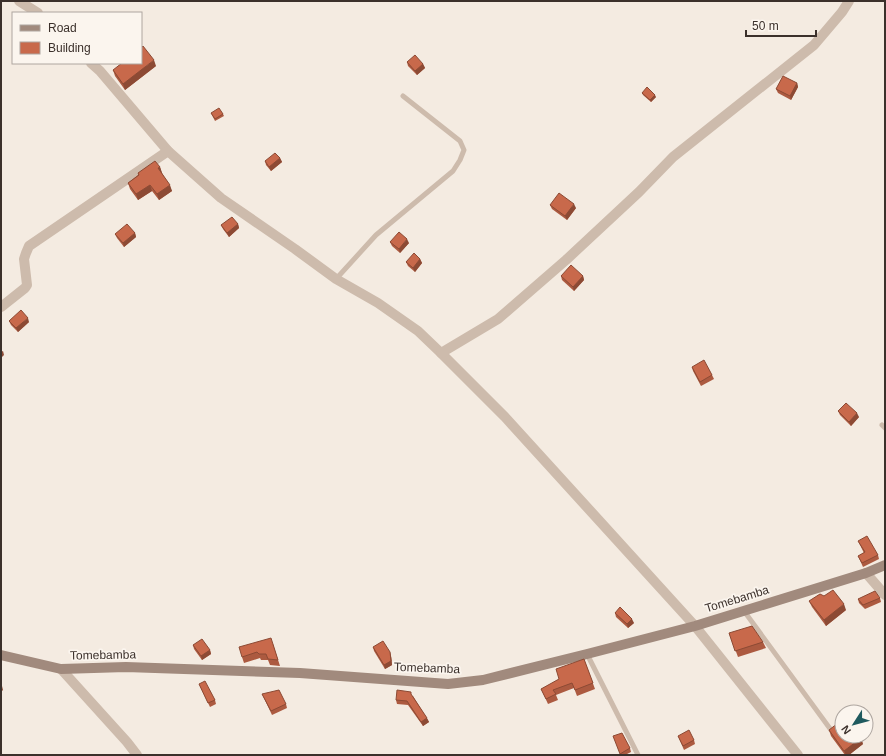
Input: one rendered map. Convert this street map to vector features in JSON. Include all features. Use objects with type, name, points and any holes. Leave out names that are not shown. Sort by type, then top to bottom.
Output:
[{"type":"street","points":[[19,1],[36,12]]},
{"type":"street","points":[[441,353],[498,319],[566,260],[639,192],[673,157],[814,45],[842,12],[849,1]]},
{"type":"street","points":[[92,64],[100,71],[168,151],[220,198],[336,279],[378,303],[418,331],[441,353],[505,417],[695,626],[798,755]]},
{"type":"street","points":[[1,307],[25,288],[24,259],[29,246],[168,151]]},
{"type":"street","name":"Tomebamba","points":[[1,655],[61,669],[126,667],[300,673],[448,684],[483,680],[695,626],[866,573],[885,565]]},
{"type":"street","points":[[866,573],[885,595]]},
{"type":"street","points":[[61,669],[137,755]]},
{"type":"lane","points":[[336,279],[376,235],[453,171],[464,150],[460,141],[403,96]]},
{"type":"lane","points":[[744,611],[831,730]]},
{"type":"lane","points":[[587,654],[638,755]]},
{"type":"building","points":[[143,46],[154,60],[123,84],[113,70],[121,64],[142,64]]},
{"type":"building","points":[[415,55],[423,64],[415,71],[407,62]]},
{"type":"building","points":[[783,76],[797,83],[790,96],[776,89]]},
{"type":"building","points":[[647,87],[655,95],[650,100],[642,93]]},
{"type":"building","points":[[219,108],[223,114],[215,119],[211,113]]},
{"type":"building","points":[[275,153],[280,158],[269,167],[265,161]]},
{"type":"building","points":[[155,161],[170,185],[157,194],[150,185],[136,194],[128,183],[139,175],[138,173]]},
{"type":"building","points":[[559,193],[574,204],[565,216],[550,205]]},
{"type":"building","points":[[232,217],[238,224],[227,233],[221,225]]},
{"type":"building","points":[[127,224],[135,233],[123,243],[115,234]]},
{"type":"building","points":[[399,232],[407,239],[399,249],[390,242]]},
{"type":"building","points":[[414,253],[420,259],[413,268],[406,262]]},
{"type":"building","points":[[571,265],[583,276],[573,287],[561,276]]},
{"type":"building","points":[[21,310],[28,318],[16,328],[9,321]]},
{"type":"building","points":[[704,360],[712,375],[700,382],[692,367]]},
{"type":"building","points":[[846,403],[857,413],[849,422],[838,411]]},
{"type":"building","points":[[867,536],[878,555],[862,563],[858,556],[865,552],[858,541]]},
{"type":"building","points":[[833,590],[844,604],[824,620],[809,601],[820,594],[824,596]]},
{"type":"building","points":[[875,591],[880,598],[863,605],[858,599]]},
{"type":"building","points":[[620,607],[632,619],[627,624],[615,613]]},
{"type":"building","points":[[752,626],[763,642],[735,651],[729,633]]},
{"type":"building","points":[[271,638],[278,660],[268,659],[266,654],[259,654],[257,652],[242,657],[239,647]]},
{"type":"building","points":[[202,639],[210,650],[201,656],[193,645]]},
{"type":"building","points":[[383,641],[390,652],[391,661],[384,665],[373,647]]},
{"type":"building","points":[[584,659],[593,683],[575,690],[572,683],[553,690],[556,694],[546,699],[541,689],[559,679],[556,669]]},
{"type":"building","points":[[205,681],[215,700],[208,703],[199,684]]},
{"type":"building","points":[[279,690],[286,704],[271,711],[262,694]]},
{"type":"building","points":[[397,690],[411,692],[427,718],[421,722],[407,701],[396,700]]},
{"type":"building","points":[[834,726],[834,737],[829,730]]},
{"type":"building","points":[[689,730],[694,740],[683,746],[678,736]]},
{"type":"building","points":[[622,733],[630,748],[620,754],[613,736]]},
{"type":"building","points":[[839,744],[853,744],[844,751]]}]
